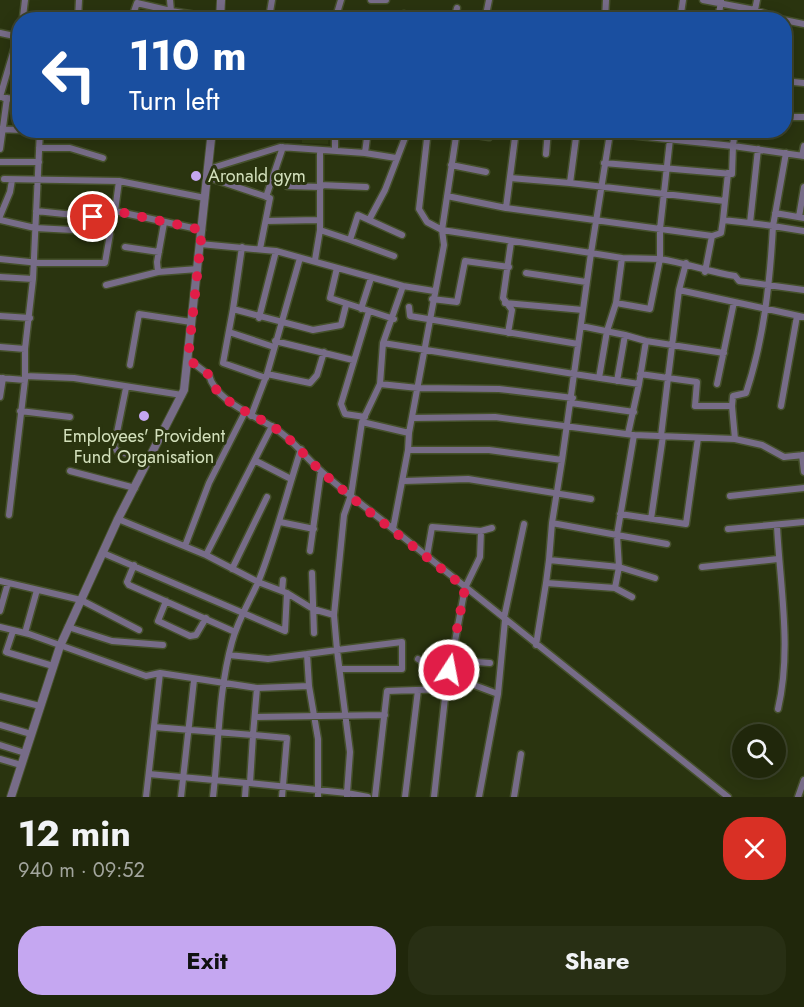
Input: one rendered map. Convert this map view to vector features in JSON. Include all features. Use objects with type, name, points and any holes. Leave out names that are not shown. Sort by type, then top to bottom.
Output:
[{"type":"street","points":[[170,0],[171,10]]},
{"type":"street","points":[[270,12],[272,0]]},
{"type":"street","points":[[371,0],[386,0]]},
{"type":"street","points":[[703,0],[761,12]]},
{"type":"street","points":[[755,10],[757,0]]},
{"type":"street","points":[[134,12],[137,3],[181,12]]},
{"type":"street","points":[[456,12],[457,8]]},
{"type":"street","points":[[0,150],[2,98],[12,66]]},
{"type":"street","points":[[9,515],[30,318],[40,138]]},
{"type":"street","points":[[11,797],[52,666],[68,627],[118,519],[150,461],[182,395],[188,359],[211,138]]},
{"type":"street","points":[[335,138],[335,151]]},
{"type":"street","points":[[365,153],[367,138]]},
{"type":"street","points":[[369,220],[385,190],[405,138]]},
{"type":"street","points":[[427,138],[419,209],[428,222],[442,230],[622,258],[660,259],[686,263],[705,272],[735,276],[739,282],[804,290]]},
{"type":"street","points":[[393,529],[404,481],[408,433],[418,388],[428,320],[444,245],[442,230],[456,138]]},
{"type":"street","points":[[506,208],[515,138]]},
{"type":"street","points":[[546,154],[547,138]]},
{"type":"street","points":[[570,183],[576,138]]},
{"type":"street","points":[[536,645],[546,583],[552,523],[572,400],[585,282],[598,221],[600,188],[609,138]]},
{"type":"street","points":[[662,138],[803,156],[804,147]]},
{"type":"street","points":[[604,163],[666,170],[728,173],[732,172],[734,138]]},
{"type":"street","points":[[616,303],[650,309],[660,259],[663,196],[671,139]]},
{"type":"street","points":[[208,173],[283,147],[365,153],[396,158]]},
{"type":"street","points":[[266,197],[283,147]]},
{"type":"street","points":[[39,148],[70,148],[103,158]]},
{"type":"street","points":[[750,223],[758,149]]},
{"type":"street","points":[[315,260],[320,230],[320,150]]},
{"type":"street","points":[[735,439],[733,396],[746,393],[756,363],[764,308],[770,286],[773,226],[786,153]]},
{"type":"street","points":[[0,162],[39,162]]},
{"type":"street","points":[[451,165],[486,172]]},
{"type":"street","points":[[208,173],[270,198],[260,249]]},
{"type":"street","points":[[447,196],[506,208],[712,236],[721,233],[728,173]]},
{"type":"street","points":[[510,178],[724,201]]},
{"type":"street","points":[[4,179],[119,181],[205,198]]},
{"type":"street","points":[[0,259],[105,263],[110,234],[35,228],[0,218],[12,180]]},
{"type":"street","points":[[115,211],[119,181]]},
{"type":"street","points":[[287,186],[366,187]]},
{"type":"street","points":[[776,213],[801,218],[804,187]]},
{"type":"street","points":[[36,211],[93,217]]},
{"type":"street","points":[[92,231],[95,211],[115,211],[202,230]]},
{"type":"street","points":[[350,240],[356,216],[402,235]]},
{"type":"street","points":[[266,219],[319,220]]},
{"type":"street","points":[[723,220],[804,231]]},
{"type":"street","points":[[158,272],[164,223]]},
{"type":"street","points":[[320,230],[394,256]]},
{"type":"street","points":[[705,272],[712,236]]},
{"type":"street","points":[[508,333],[512,312],[503,298],[512,242]]},
{"type":"street","points":[[200,244],[276,251],[315,260],[371,278],[434,291]]},
{"type":"street","points":[[125,247],[159,252]]},
{"type":"street","points":[[242,247],[230,332],[223,363],[266,376],[310,383],[316,375],[324,352]]},
{"type":"street","points":[[259,318],[276,251]]},
{"type":"street","points":[[185,546],[209,483],[248,414],[266,376],[300,258]]},
{"type":"street","points":[[599,378],[607,331],[616,303],[622,258]]},
{"type":"street","points":[[432,299],[457,302],[465,261],[508,267]]},
{"type":"street","points":[[651,519],[671,344],[679,290],[686,263]]},
{"type":"street","points":[[337,268],[330,298],[394,319]]},
{"type":"street","points":[[106,285],[158,272],[198,269]]},
{"type":"street","points":[[526,273],[585,282]]},
{"type":"street","points":[[0,277],[33,279]]},
{"type":"street","points":[[361,309],[371,278]]},
{"type":"street","points":[[347,795],[350,752],[334,615],[340,537],[351,495],[364,420],[380,384],[383,343],[394,319],[403,286]]},
{"type":"street","points":[[679,290],[801,316],[781,406]]},
{"type":"street","points":[[717,384],[734,302]]},
{"type":"street","points":[[505,303],[583,310]]},
{"type":"street","points":[[233,309],[259,318],[313,330],[340,325],[346,304]]},
{"type":"street","points":[[409,307],[410,316],[428,320],[578,344]]},
{"type":"street","points":[[369,311],[365,331],[353,360],[341,410],[345,414],[408,433]]},
{"type":"street","points":[[130,365],[139,314],[191,322]]},
{"type":"street","points":[[0,316],[30,318]]},
{"type":"street","points":[[581,326],[646,341],[724,353]]},
{"type":"street","points":[[230,332],[353,360]]},
{"type":"street","points":[[617,381],[625,335]]},
{"type":"street","points":[[615,588],[619,567],[617,535],[646,341]]},
{"type":"street","points":[[383,343],[639,384]]},
{"type":"street","points":[[0,347],[25,350]]},
{"type":"street","points":[[188,359],[209,375],[211,383],[248,414],[272,426],[301,449],[321,471],[728,797]]},
{"type":"street","points":[[640,374],[697,381],[695,406],[732,406]]},
{"type":"street","points":[[0,397],[1,378],[74,378],[182,395]]},
{"type":"street","points":[[380,384],[418,388],[499,389],[634,412]]},
{"type":"street","points":[[126,388],[114,447],[117,451],[150,461]]},
{"type":"street","points":[[20,411],[70,417]]},
{"type":"street","points":[[412,418],[495,417],[566,428],[631,434],[735,439],[762,445],[784,457],[803,455],[804,472]]},
{"type":"street","points":[[206,555],[272,426]]},
{"type":"street","points":[[620,514],[686,524],[698,438]]},
{"type":"street","points":[[213,797],[218,733],[229,656],[235,632],[241,612],[258,582],[280,522],[301,449]]},
{"type":"street","points":[[408,450],[489,450],[562,460]]},
{"type":"street","points":[[256,461],[291,478]]},
{"type":"street","points":[[70,471],[135,488]]},
{"type":"street","points":[[310,551],[321,471]]},
{"type":"street","points":[[404,481],[468,479],[591,499]]},
{"type":"street","points":[[730,496],[804,488]]},
{"type":"street","points":[[232,569],[267,497]]},
{"type":"street","points":[[118,519],[206,555],[258,582],[284,592],[313,609],[334,615]]},
{"type":"street","points":[[280,522],[314,529]]},
{"type":"street","points":[[728,529],[804,522]]},
{"type":"street","points":[[552,523],[668,544]]},
{"type":"street","points":[[479,797],[498,694],[505,619],[524,524]]},
{"type":"street","points":[[777,526],[786,658],[785,680],[778,709]]},
{"type":"street","points":[[427,556],[432,527],[481,531],[492,528]]},
{"type":"street","points":[[434,797],[450,660],[465,588],[480,557],[481,531]]},
{"type":"street","points":[[103,553],[285,631],[283,580]]},
{"type":"street","points":[[702,567],[778,559]]},
{"type":"street","points":[[549,560],[619,567],[655,578]]},
{"type":"street","points":[[134,565],[128,584],[235,632]]},
{"type":"street","points":[[312,573],[314,633]]},
{"type":"street","points":[[0,581],[81,600],[139,630]]},
{"type":"street","points":[[0,611],[8,583]]},
{"type":"street","points":[[546,583],[615,588],[632,597]]},
{"type":"street","points":[[26,633],[38,590]]},
{"type":"street","points":[[166,601],[159,621],[190,636],[196,635],[206,618]]},
{"type":"street","points":[[0,627],[26,633],[146,676],[160,674],[257,688],[309,686]]},
{"type":"street","points":[[68,627],[112,641],[163,645]]},
{"type":"street","points":[[13,631],[6,652],[52,666]]},
{"type":"street","points":[[229,656],[268,659],[375,643],[402,643],[401,670],[341,669]]},
{"type":"street","points":[[307,654],[309,686],[318,739],[318,794]]},
{"type":"street","points":[[418,659],[431,667],[498,694]]},
{"type":"street","points":[[450,660],[490,663]]},
{"type":"street","points":[[146,797],[160,674]]},
{"type":"street","points":[[181,797],[194,680]]},
{"type":"street","points":[[245,797],[257,688]]},
{"type":"street","points":[[375,797],[387,691],[446,689]]},
{"type":"street","points":[[405,797],[418,690]]},
{"type":"street","points":[[0,696],[40,706]]},
{"type":"street","points":[[255,717],[314,718],[385,715]]},
{"type":"street","points":[[0,725],[31,734]]},
{"type":"street","points":[[154,727],[287,738],[282,797]]},
{"type":"street","points":[[0,745],[25,753]]},
{"type":"street","points":[[514,797],[521,754]]},
{"type":"street","points":[[0,759],[21,765]]},
{"type":"street","points":[[149,774],[215,782],[248,783],[318,794],[368,797]]},
{"type":"street","points":[[798,797],[804,780]]},
{"type":"shaded area","points":[[302,138],[328,138],[328,144],[302,143]]},
{"type":"place","name":"Aronald gym","points":[[196,176]]},
{"type":"place","name":"Employees' Provident Fund Organisation","points":[[144,416]]},
{"type":"route","points":[[93,217],[95,211],[115,211],[124,215],[202,230],[188,359],[209,375],[211,383],[220,392],[251,416],[272,426],[289,438],[321,471],[465,588],[449,670]]}]
